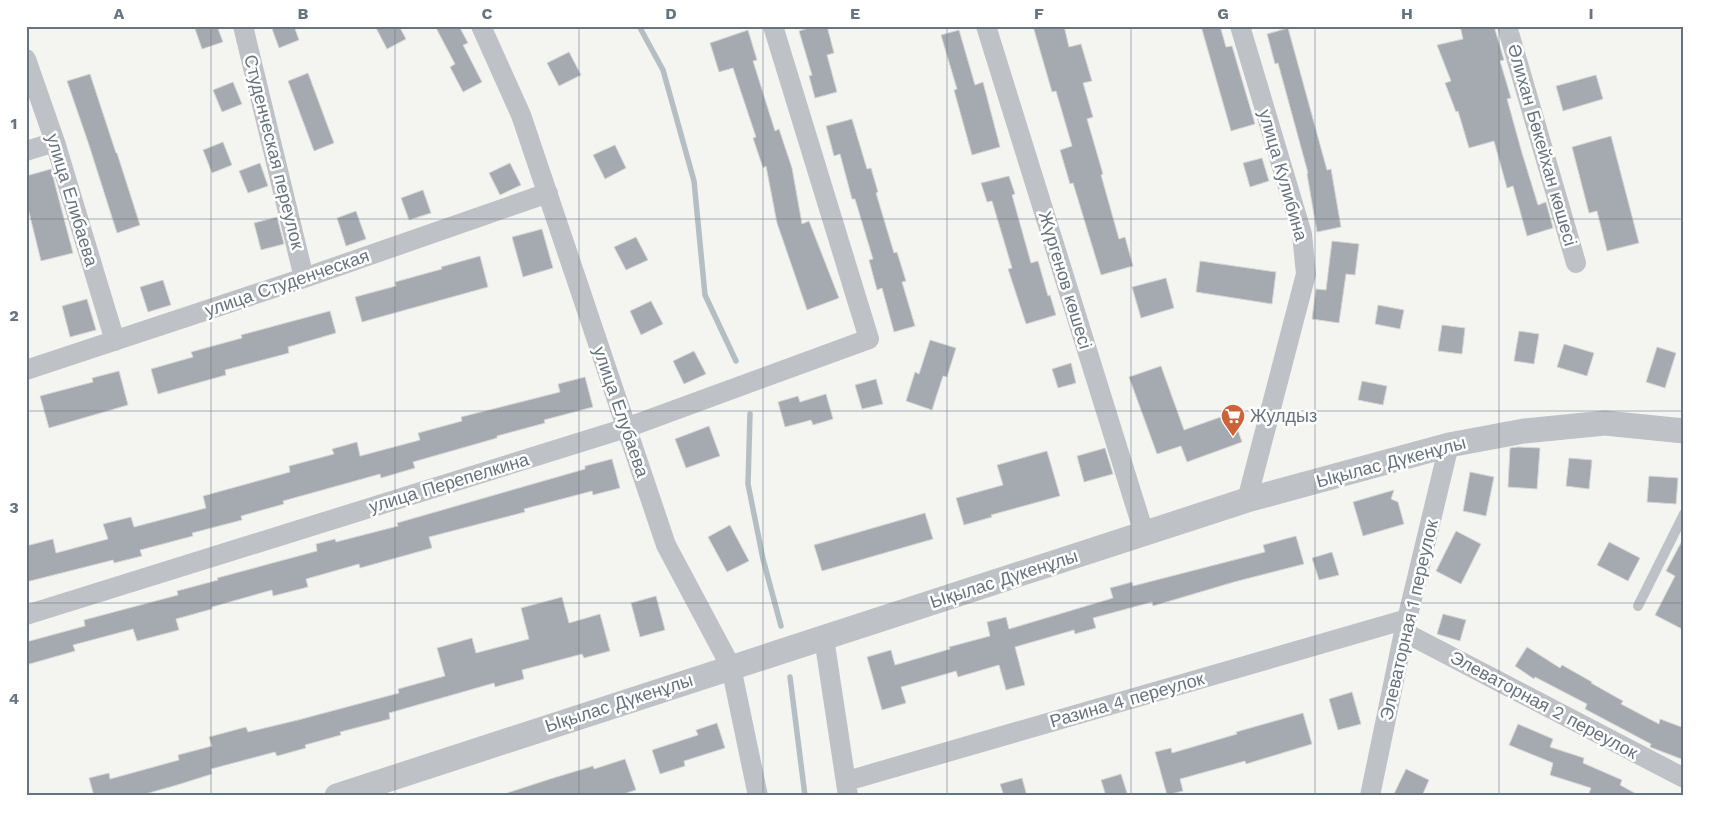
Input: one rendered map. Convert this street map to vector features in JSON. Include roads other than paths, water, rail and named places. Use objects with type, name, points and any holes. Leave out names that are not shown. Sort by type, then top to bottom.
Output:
[{"type":"street","name":"Студенческая переулок","points":[[243,26],[304,278]]},
{"type":"street","name":"улица Елубаева","points":[[481,26],[521,116],[666,545],[731,667],[758,796]]},
{"type":"street","name":"улица Перепелкина","points":[[26,615],[626,428],[869,339],[773,26]]},
{"type":"street","name":"Жүргенов көшесі","points":[[986,26],[1144,533]]},
{"type":"street","name":"улица Кулибина","points":[[1240,26],[1302,234],[1306,274],[1247,500]]},
{"type":"street","name":"Әлихан Бөкейхан көшесі","points":[[1508,26],[1576,263]]},
{"type":"street","name":"улица Елибаева","points":[[26,59],[55,142],[115,341]]},
{"type":"street","points":[[26,151],[55,142]]},
{"type":"street","name":"улица Студенческая","points":[[26,370],[304,278],[548,193]]},
{"type":"street","name":"Ықылас Дүкенұлы","points":[[336,796],[1247,500],[1449,445],[1524,431],[1605,423],[1684,431]]},
{"type":"street","name":"Элеваторная 1 переулок","points":[[1370,796],[1405,625],[1449,445]]},
{"type":"street","name":"Элеваторная 2 переулок","points":[[1405,625],[1684,778]]},
{"type":"street","name":"Разина 4 переулок","points":[[847,788],[1405,625]]},
{"type":"street","points":[[824,638],[847,788]]},
{"type":"lane","points":[[1638,606],[1684,514]]},
{"type":"waterway","points":[[639,26],[663,70],[694,181],[705,295],[736,361]]},
{"type":"waterway","points":[[750,414],[748,484],[763,559],[781,626]]},
{"type":"waterway","points":[[790,677],[805,796]]},
{"type":"place","name":"Жулдыз","points":[[1233,437]]}]
